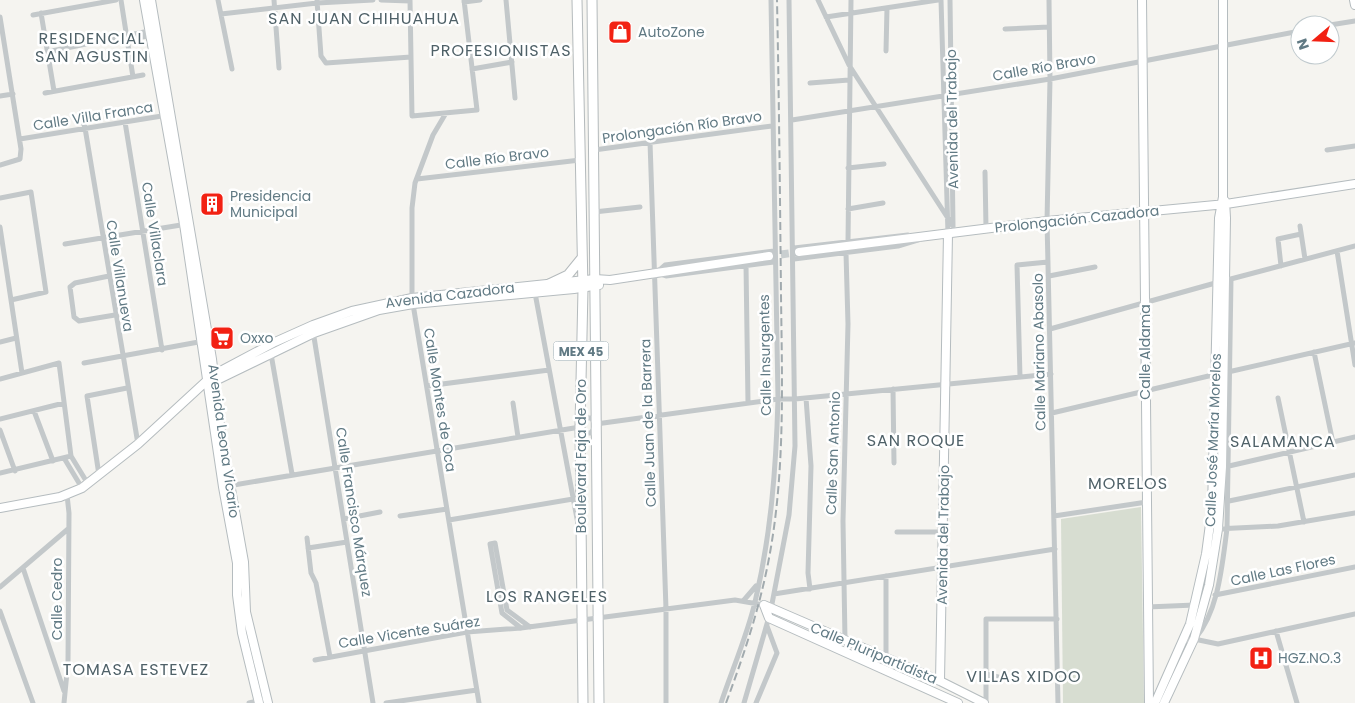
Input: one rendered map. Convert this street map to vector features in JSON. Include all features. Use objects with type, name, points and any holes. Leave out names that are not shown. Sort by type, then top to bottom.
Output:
[{"type":"main road","name":"Boulevard Faja de Oro","points":[[577,0],[582,259],[580,427],[583,703]]},
{"type":"main road","name":"Boulevard Faja de Oro","points":[[592,0],[599,703]]},
{"type":"main road","points":[[577,14],[592,14]]},
{"type":"main road","points":[[549,284],[568,275],[582,259]]},
{"type":"street","points":[[33,15],[116,0]]},
{"type":"street","points":[[120,0],[133,77]]},
{"type":"street","name":"Avenida Leona Vicario","points":[[144,0],[187,224],[206,341],[209,381],[226,486],[244,562],[246,612],[255,669],[263,701]]},
{"type":"street","name":"Avenida Leona Vicario","points":[[151,0],[167,115]]},
{"type":"street","points":[[218,0],[232,69]]},
{"type":"street","points":[[274,0],[279,68]]},
{"type":"street","points":[[221,14],[275,9],[318,1],[373,0]]},
{"type":"street","points":[[381,0],[410,1],[412,116],[477,110],[464,1],[480,0]]},
{"type":"street","points":[[506,0],[515,98]]},
{"type":"street","name":"Calle Insurgentes","points":[[721,703],[755,602],[774,488],[778,398],[772,256],[771,0]]},
{"type":"street","points":[[756,703],[777,653],[768,622],[768,607],[774,594],[789,515],[795,446],[796,253],[789,0]]},
{"type":"street","points":[[818,0],[849,65],[947,218],[951,233]]},
{"type":"street","points":[[848,241],[848,112],[851,0]]},
{"type":"street","points":[[826,17],[940,0]]},
{"type":"street","name":"Avenida del Trabajo","points":[[940,0],[947,218],[951,233]]},
{"type":"street","name":"Avenida del Trabajo","points":[[940,681],[945,384],[951,233],[952,95],[950,0]]},
{"type":"street","name":"Calle Mariano Abasolo","points":[[1049,0],[1048,262],[1058,703]]},
{"type":"street","name":"Calle Aldama","points":[[1142,0],[1149,703]]},
{"type":"street","name":"Calle José María Morelos","points":[[1222,467],[1225,281],[1222,44],[1224,0]]},
{"type":"street","points":[[1354,0],[1355,5]]},
{"type":"street","points":[[318,1],[322,60],[326,63],[411,57]]},
{"type":"street","points":[[886,51],[887,8]]},
{"type":"street","points":[[41,13],[54,91]]},
{"type":"street","points":[[0,17],[20,139],[20,159],[0,165]]},
{"type":"street","points":[[1340,23],[1355,21]]},
{"type":"street","points":[[1005,29],[1049,27]]},
{"type":"street","name":"Calle Río Bravo","points":[[792,120],[1050,79],[1222,44],[1290,33]]},
{"type":"street","points":[[47,52],[149,34]]},
{"type":"street","points":[[472,69],[512,62]]},
{"type":"street","points":[[45,93],[143,75]]},
{"type":"street","points":[[810,83],[849,80]]},
{"type":"street","points":[[0,96],[12,94]]},
{"type":"street","name":"Calle Villanueva","points":[[80,113],[85,128],[127,388],[138,444]]},
{"type":"street","name":"Calle Montes de Oca","points":[[446,113],[432,135],[417,179],[412,208],[413,301],[479,703]]},
{"type":"street","name":"Calle Villa Franca","points":[[20,139],[167,115]]},
{"type":"street","name":"Calle Villaclara","points":[[125,122],[162,350]]},
{"type":"street","name":"Prolongación Río Bravo","points":[[594,150],[772,126]]},
{"type":"street","name":"Calle Juan de la Barrera","points":[[650,142],[656,273],[666,609],[666,703]]},
{"type":"street","points":[[1327,150],[1355,146]]},
{"type":"street","name":"Calle Río Bravo","points":[[417,179],[580,160]]},
{"type":"street","points":[[848,168],[884,164]]},
{"type":"street","points":[[985,172],[986,228]]},
{"type":"street","name":"Prolongación Cazadora","points":[[796,253],[986,228],[1223,202],[1355,184]]},
{"type":"street","points":[[0,198],[31,192],[46,292],[11,300]]},
{"type":"street","points":[[848,209],[883,203]]},
{"type":"street","points":[[594,212],[640,207]]},
{"type":"street","points":[[65,244],[187,224]]},
{"type":"street","points":[[1300,226],[1305,259]]},
{"type":"street","points":[[0,227],[22,373]]},
{"type":"street","points":[[1282,266],[1278,239],[1302,234]]},
{"type":"street","points":[[796,253],[848,241],[896,235],[926,237]]},
{"type":"street","points":[[796,253],[846,253],[898,246],[926,237]]},
{"type":"street","points":[[1050,329],[1355,246]]},
{"type":"street","points":[[1337,251],[1355,365]]},
{"type":"street","name":"Calle San Antonio","points":[[846,253],[843,583],[845,640],[849,653]]},
{"type":"street","points":[[656,273],[666,276],[746,265],[772,256]]},
{"type":"street","points":[[582,284],[772,256]]},
{"type":"street","points":[[1020,377],[1017,265],[1048,262]]},
{"type":"street","points":[[746,265],[748,403]]},
{"type":"street","points":[[1049,276],[1095,267]]},
{"type":"street","points":[[0,272],[7,271]]},
{"type":"street","points":[[109,276],[75,283],[70,287],[76,320],[115,315]]},
{"type":"street","name":"Avenida Cazadora","points":[[0,508],[40,502],[66,495],[85,486],[138,444],[209,381],[275,342],[313,329],[413,301],[549,284],[582,284]]},
{"type":"street","name":"Avenida Cazadora","points":[[413,301],[535,293],[582,284]]},
{"type":"street","points":[[535,293],[581,544]]},
{"type":"street","name":"Avenida Cazadora","points":[[224,373],[271,354],[313,329]]},
{"type":"street","name":"Calle Francisco Márquez","points":[[313,329],[373,703]]},
{"type":"street","points":[[0,342],[16,338]]},
{"type":"street","points":[[84,363],[206,341]]},
{"type":"street","points":[[1052,413],[1146,393],[1353,343]]},
{"type":"street","points":[[1314,352],[1333,443]]},
{"type":"street","points":[[271,354],[292,474]]},
{"type":"street","points":[[0,379],[59,363],[71,456],[85,486]]},
{"type":"street","points":[[427,386],[549,370]]},
{"type":"street","name":"Calle José María Morelos","points":[[1164,703],[1195,639],[1209,585],[1226,428],[1227,401],[1223,373]]},
{"type":"street","points":[[596,424],[778,398],[795,399],[1051,374]]},
{"type":"street","points":[[99,475],[87,396],[127,388]]},
{"type":"street","points":[[893,389],[894,463]]},
{"type":"street","points":[[806,398],[811,466],[808,573],[810,589]]},
{"type":"street","points":[[1278,398],[1304,522]]},
{"type":"street","points":[[0,419],[64,403]]},
{"type":"street","points":[[513,403],[518,437]]},
{"type":"street","points":[[34,410],[53,461]]},
{"type":"street","points":[[226,486],[580,427],[586,418],[591,418],[596,424]]},
{"type":"street","points":[[580,427],[587,433],[592,433],[596,424]]},
{"type":"street","points":[[0,430],[15,471]]},
{"type":"street","points":[[1195,639],[1206,626],[1215,595],[1227,530],[1229,501],[1222,467],[1355,437]]},
{"type":"street","points":[[0,473],[15,471],[71,456]]},
{"type":"street","points":[[64,458],[85,486]]},
{"type":"street","points":[[1229,501],[1355,475]]},
{"type":"street","name":"Calle Cedro","points":[[64,703],[68,662],[68,529],[66,495]]},
{"type":"street","points":[[449,520],[573,499]]},
{"type":"street","points":[[1054,516],[1147,502]]},
{"type":"street","points":[[400,516],[447,509]]},
{"type":"street","points":[[344,519],[380,512]]},
{"type":"street","points":[[1214,529],[1227,530],[1278,526],[1355,513]]},
{"type":"street","points":[[0,586],[68,529]]},
{"type":"street","name":"Calle José María Morelos","points":[[1155,703],[1183,641],[1195,605],[1214,529]]},
{"type":"street","points":[[897,532],[943,532]]},
{"type":"street","points":[[307,538],[311,573],[316,583],[330,657]]},
{"type":"street","points":[[308,548],[347,542]]},
{"type":"street","points":[[522,628],[502,613],[499,581],[495,544],[490,544],[499,581],[507,610],[530,627]]},
{"type":"street","points":[[774,594],[1055,549]]},
{"type":"street","name":"Calle Las Flores","points":[[1215,595],[1355,567]]},
{"type":"street","points":[[22,568],[65,692]]},
{"type":"street","points":[[886,576],[886,658]]},
{"type":"street","points":[[744,600],[753,592],[759,579]]},
{"type":"street","name":"Calle Pluripartidista","points":[[582,621],[744,600],[755,602],[940,681],[985,703]]},
{"type":"street","points":[[1147,607],[1195,605]]},
{"type":"street","points":[[0,611],[33,703]]},
{"type":"street","points":[[1183,641],[1195,639],[1218,644],[1355,614]]},
{"type":"street","points":[[985,703],[986,619],[1057,619]]},
{"type":"street","name":"Calle Vicente Suárez","points":[[315,660],[467,632],[582,621]]},
{"type":"street","points":[[744,703],[768,622]]},
{"type":"street","name":"Calle Pluripartidista","points":[[768,622],[849,653],[958,703]]},
{"type":"street","points":[[1276,632],[1297,703]]},
{"type":"street","points":[[911,681],[915,671]]},
{"type":"street","points":[[986,674],[1014,681]]},
{"type":"street","points":[[386,703],[477,690]]},
{"type":"street","points":[[249,703],[263,701]]},
{"type":"shaded area","points":[[1141,507],[1144,703],[1063,703],[1061,519]]},
{"type":"tunnel","points":[[769,256],[799,252]]},
{"type":"railway","points":[[726,703],[763,587],[771,547],[779,484],[782,390],[777,0]]},
{"type":"place","name":"AutoZone","points":[[620,32]]},
{"type":"place","name":"Presidencia Municipal","points":[[212,204]]},
{"type":"place","name":"Oxxo","points":[[222,338]]},
{"type":"place","name":"HGZ.NO.3","points":[[1261,658]]},
{"type":"district","name":"SAN JUAN CHIHUAHUA","points":[[364,18]]},
{"type":"district","name":"RESIDENCIAL SAN AGUSTIN","points":[[92,47]]},
{"type":"district","name":"PROFESIONISTAS","points":[[501,50]]},
{"type":"district","name":"SAN ROQUE","points":[[916,440]]},
{"type":"district","name":"SALAMANCA","points":[[1283,441]]},
{"type":"district","name":"MORELOS","points":[[1128,483]]},
{"type":"district","name":"LOS RANGELES","points":[[547,596]]},
{"type":"district","name":"TOMASA ESTEVEZ","points":[[136,669]]},
{"type":"district","name":"VILLAS XIDOO","points":[[1024,676]]}]
